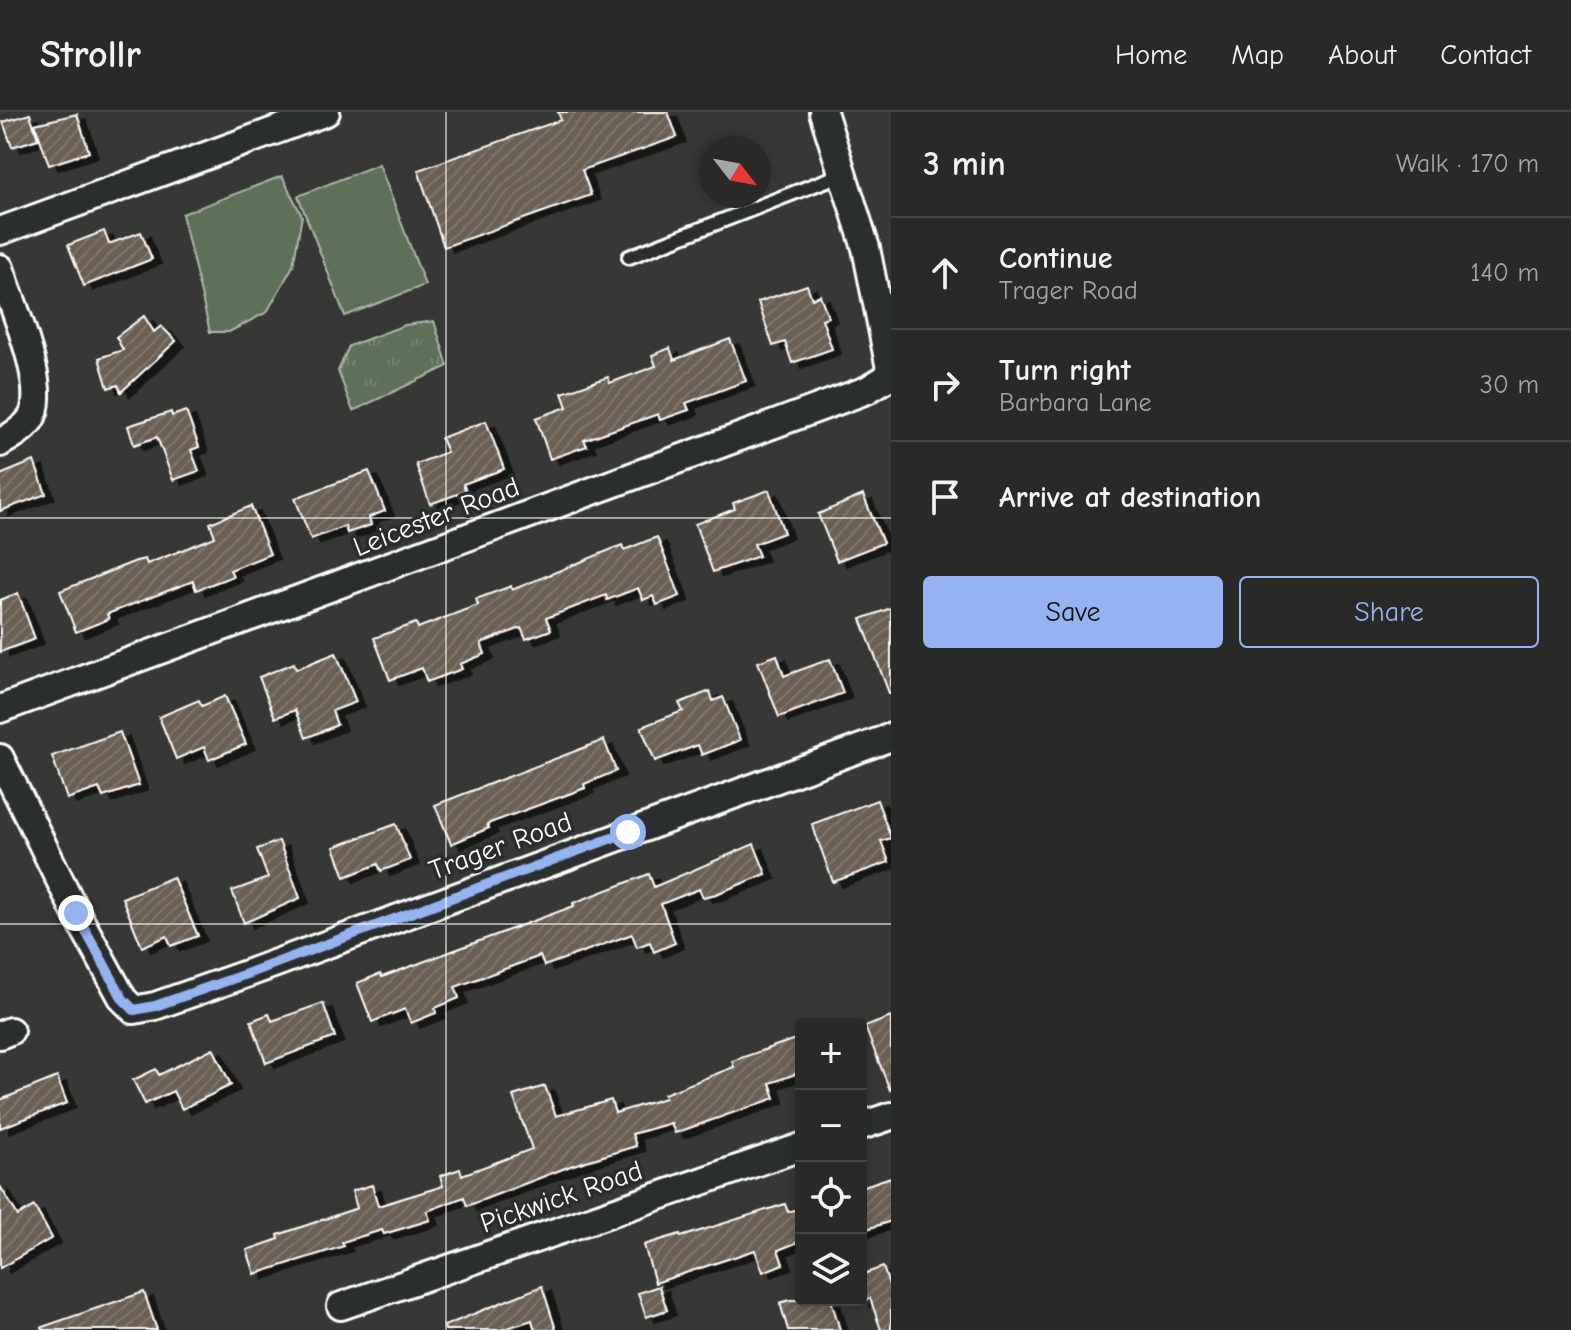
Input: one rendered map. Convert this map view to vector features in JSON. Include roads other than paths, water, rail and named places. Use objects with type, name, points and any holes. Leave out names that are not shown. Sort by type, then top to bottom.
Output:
[{"type":"street","points":[[0,231],[326,112]]},
{"type":"street","points":[[823,112],[845,173],[866,248],[891,374]]},
{"type":"street","points":[[0,268],[35,373],[38,401],[32,419],[0,443]]},
{"type":"street","name":"Leicester Road","points":[[0,709],[867,390],[891,374]]},
{"type":"street","name":"Trager Road","points":[[0,758],[76,913],[123,999],[134,1010],[155,1006],[222,982],[891,737]]},
{"type":"street","points":[[867,1124],[891,1116]]},
{"type":"street","name":"Pickwick Road","points":[[341,1306],[795,1149]]},
{"type":"lane","points":[[629,257],[845,173]]}]
